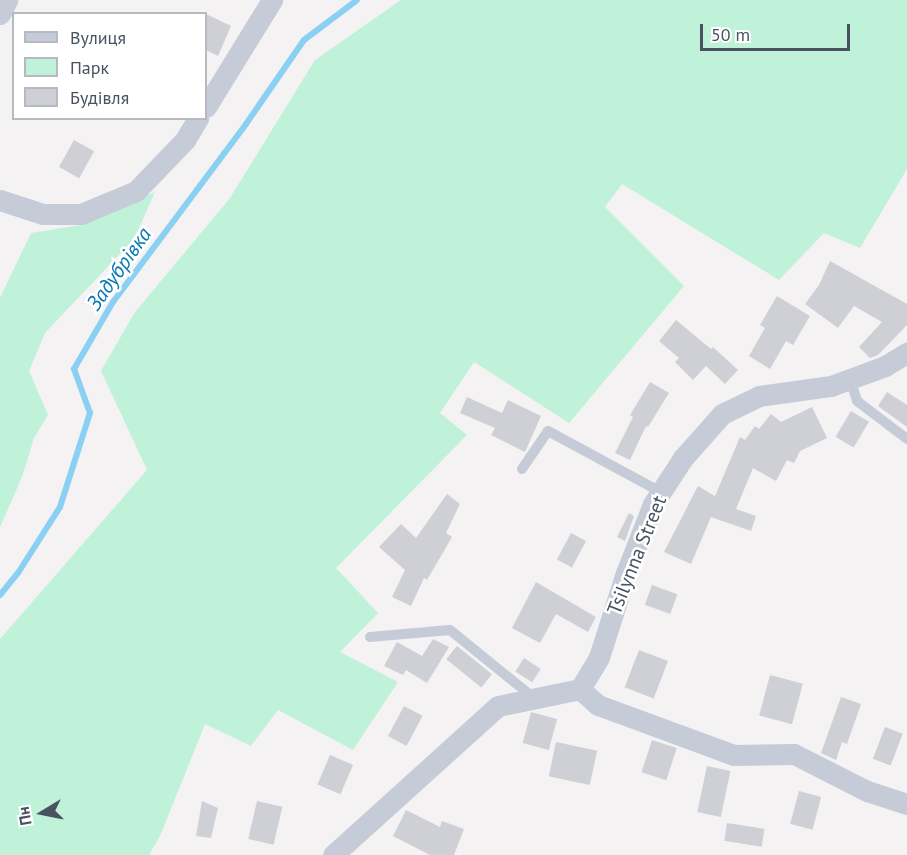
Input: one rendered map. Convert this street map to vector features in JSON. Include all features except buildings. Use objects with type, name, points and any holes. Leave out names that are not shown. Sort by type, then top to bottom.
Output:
[{"type":"street","points":[[0,14],[7,0]]},
{"type":"street","points":[[207,104],[272,0]]},
{"type":"street","points":[[0,200],[43,214],[81,214],[136,191],[185,140],[197,120]]},
{"type":"street","name":"Tsilynna Street","points":[[580,689],[599,657],[626,573],[653,504],[683,458],[722,414],[759,396],[831,386],[885,366],[907,353]]},
{"type":"street","points":[[333,855],[498,706],[580,689],[598,705],[734,755],[794,754],[867,791],[907,804]]},
{"type":"lane","points":[[850,379],[857,400],[907,439]]},
{"type":"lane","points":[[522,469],[548,431],[661,492]]},
{"type":"lane","points":[[370,637],[450,630],[534,698]]},
{"type":"green space","points":[[401,0],[907,0],[907,169],[860,248],[824,233],[779,280],[622,184],[605,207],[684,286],[569,423],[474,362],[440,413],[467,435],[336,568],[378,613],[340,652],[398,682],[353,750],[278,710],[251,746],[205,724],[160,836],[149,855],[0,855],[0,639],[147,470],[101,371],[135,312],[230,198],[315,60]]},
{"type":"green space","points":[[155,192],[134,239],[45,333],[29,371],[48,415],[34,438],[22,477],[0,527],[0,298],[31,233],[81,225]]},
{"type":"waterway","name":"Задубрівка","points":[[0,595],[18,573],[60,507],[90,413],[74,369],[113,302],[246,124],[304,40],[357,0]]}]
